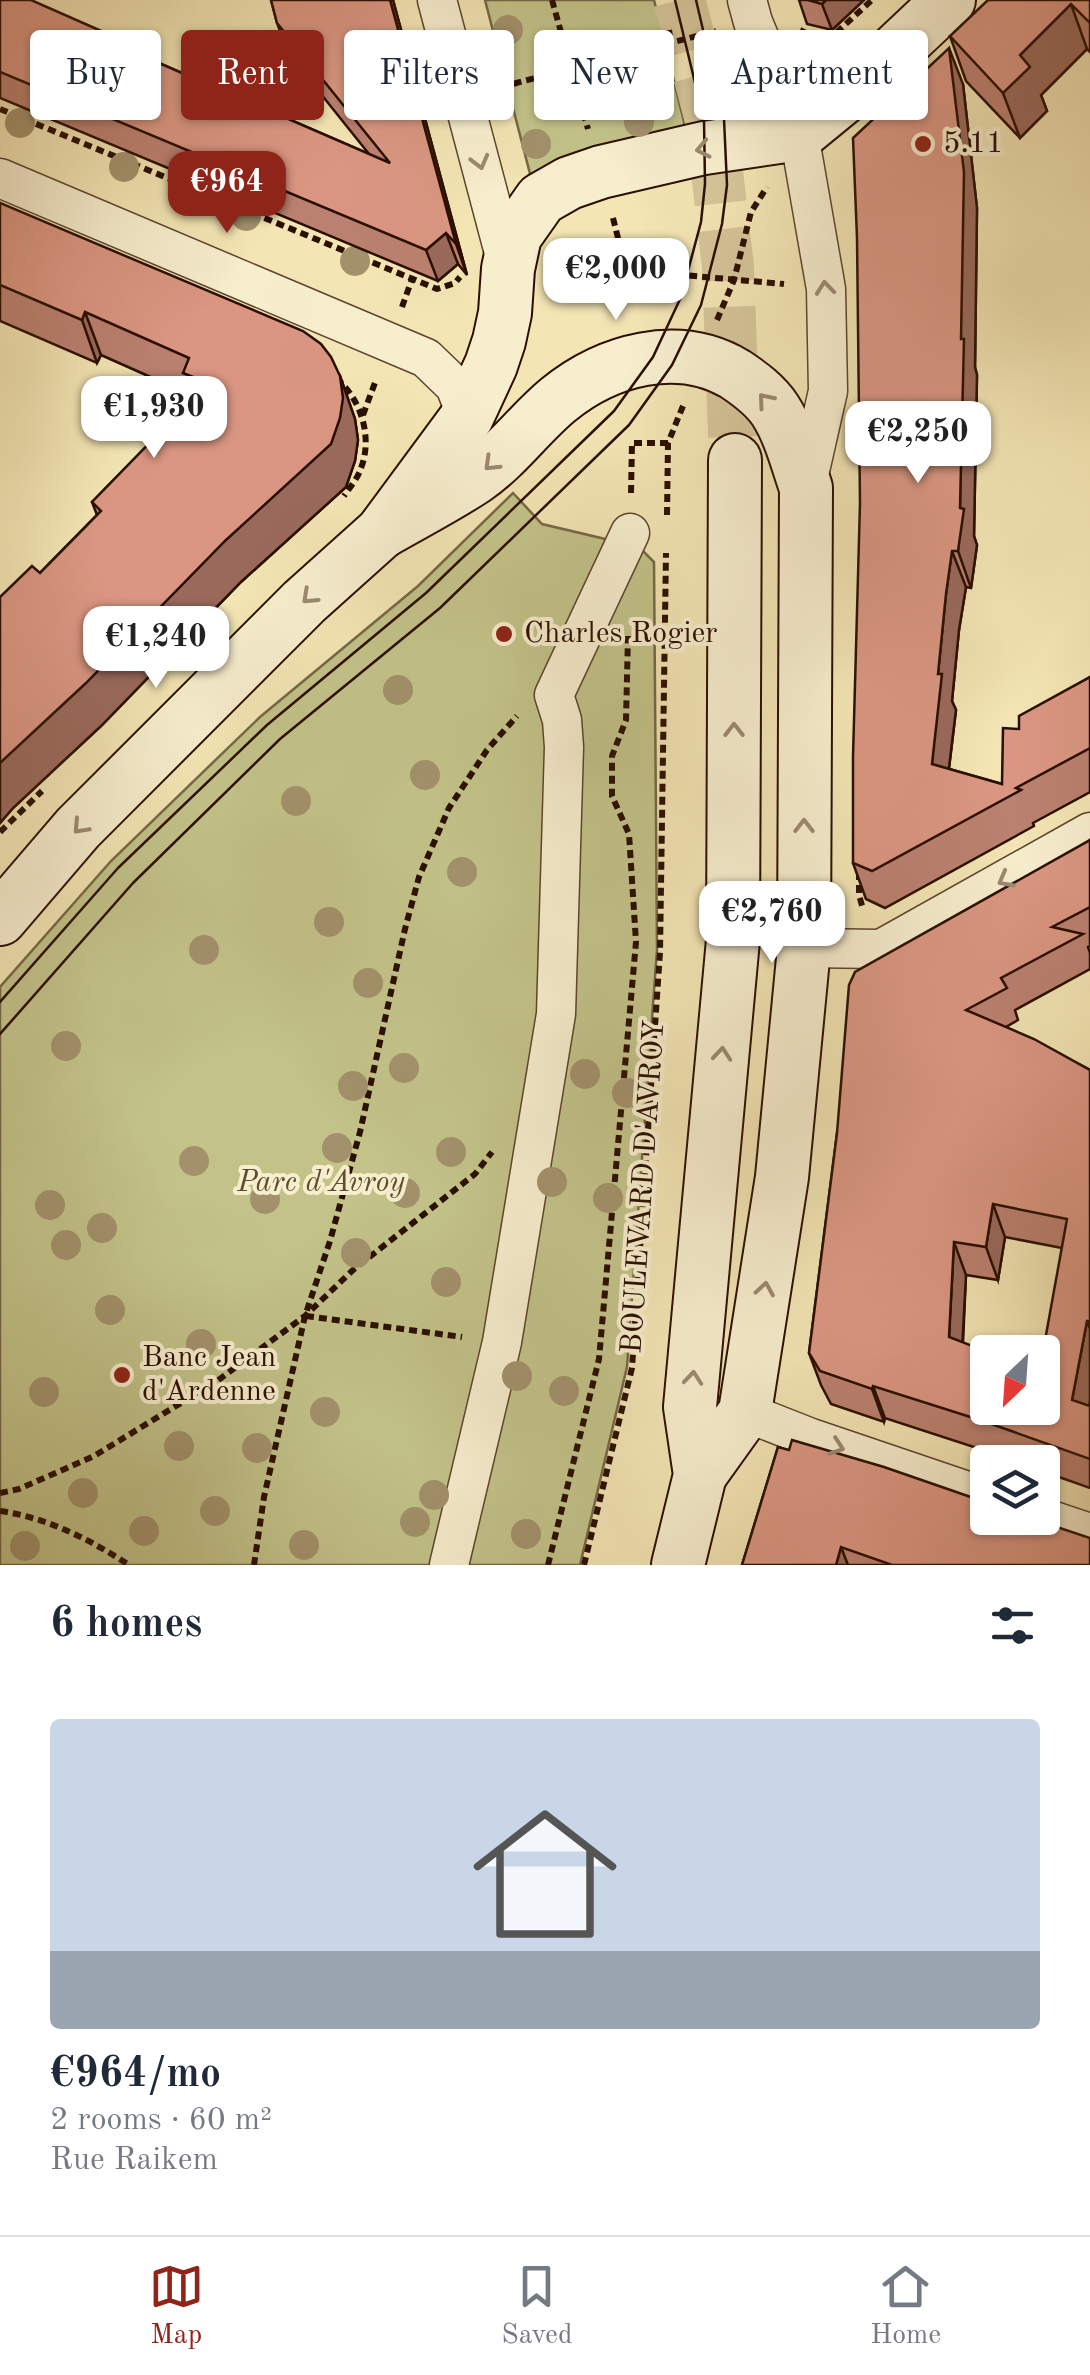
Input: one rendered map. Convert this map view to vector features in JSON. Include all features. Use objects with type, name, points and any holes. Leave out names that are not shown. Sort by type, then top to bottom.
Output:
[{"type":"main road","points":[[0,919],[78,828],[304,602],[382,532],[467,417],[498,341],[495,274],[541,200],[569,183],[602,172],[704,148],[800,134],[949,0]]},
{"type":"main road","points":[[382,532],[477,477],[560,398],[604,369],[645,358],[702,360],[724,368],[756,388],[774,408],[806,488],[804,948],[782,1177],[745,1412],[700,1475]]},
{"type":"main road","name":"BOULEVARD D'AVROY","points":[[678,1565],[700,1475],[690,1407],[733,940],[735,460]]},
{"type":"street","points":[[437,0],[445,30]]},
{"type":"street","points":[[750,11],[800,134],[826,288],[828,391],[806,488]]},
{"type":"street","points":[[467,120],[495,274]]},
{"type":"street","points":[[0,178],[426,358],[464,360],[498,341]]},
{"type":"street","points":[[426,358],[455,386],[467,417]]},
{"type":"street","points":[[449,1565],[502,1342],[556,1014],[564,747],[562,720],[554,695],[648,537]]},
{"type":"street","points":[[804,948],[881,949],[1090,832]]},
{"type":"street","points":[[745,1412],[970,1492]]},
{"type":"street","points":[[1060,1523],[1090,1533]]},
{"type":"path","points":[[552,0],[560,30]]},
{"type":"path","points":[[674,43],[750,11]]},
{"type":"path","points":[[795,14],[801,30]]},
{"type":"path","points":[[0,109],[436,289],[495,274],[626,270],[826,288]]},
{"type":"path","points":[[586,120],[626,270]]},
{"type":"path","points":[[734,280],[752,212]]},
{"type":"path","points":[[324,369],[345,386],[362,416],[366,444],[361,469],[343,498]]},
{"type":"path","name":"BOULEVARD D'AVROY","points":[[584,1565],[632,1368],[660,952],[648,537],[632,444],[668,443],[667,521]]},
{"type":"path","points":[[548,1565],[600,1360],[636,942],[629,834],[612,796],[612,756],[626,720],[628,626]]},
{"type":"path","points":[[254,1565],[264,1497],[304,1316],[350,1168],[418,877],[449,808],[487,750],[520,712],[554,695]]},
{"type":"path","points":[[0,832],[47,786]]},
{"type":"path","points":[[859,856],[859,895],[864,912],[874,914]]},
{"type":"path","points":[[0,1493],[94,1456],[217,1382],[304,1316],[354,1270],[475,1174],[498,1144]]},
{"type":"path","points":[[304,1316],[502,1342]]},
{"type":"path","points":[[0,1511],[55,1524],[129,1565]]},
{"type":"green space","points":[[485,0],[654,0],[661,30],[534,30],[534,120],[674,120],[674,81],[684,122],[686,161],[535,193],[514,112],[514,30],[493,30]]},
{"type":"green space","name":"Parc d'Avroy","points":[[513,493],[542,524],[639,547],[654,562],[657,949],[627,1367],[580,1565],[0,1565],[0,987],[111,861],[260,717],[418,586]]},
{"type":"building","points":[[0,0],[31,0],[99,30],[30,30],[30,85],[0,72]]},
{"type":"building","points":[[271,0],[390,0],[398,30],[344,30],[344,106],[324,81],[324,30],[283,30]]},
{"type":"building","points":[[988,0],[1090,0],[1090,23],[1071,4],[1020,55],[1030,67],[1003,93],[950,36]]},
{"type":"building","points":[[949,48],[964,172],[960,508],[964,509],[958,551],[952,551],[946,594],[932,764],[1002,784],[1003,728],[1019,729],[1019,716],[1090,677],[1090,748],[872,871],[853,863],[860,503],[853,138],[872,120],[928,120],[928,68]]},
{"type":"building","points":[[161,64],[181,73],[181,120],[291,120],[390,163],[355,120],[422,120],[456,244],[446,233],[426,250],[115,120],[161,120]]},
{"type":"building","points":[[0,203],[303,331],[331,357],[340,376],[343,398],[331,444],[226,540],[86,683],[0,763],[0,597],[32,566],[40,573],[101,511],[92,502],[208,383],[183,373],[189,358],[85,312],[82,320],[0,285]]},
{"type":"building","points":[[1090,840],[1090,907],[1052,927],[1083,934],[1001,978],[1007,988],[966,1010],[1034,1039],[1090,1070],[1090,1321],[1072,1400],[1090,1406],[1090,1459],[1060,1448],[1060,1445],[994,1425],[1060,1425],[1060,1335],[1046,1335],[1067,1219],[993,1204],[986,1247],[954,1242],[949,1337],[970,1345],[970,1417],[820,1371],[809,1353],[837,1133],[849,985],[855,972]]},
{"type":"building","points":[[792,1440],[970,1497],[970,1535],[1060,1535],[1060,1528],[1090,1538],[1090,1565],[892,1565],[841,1547],[836,1565],[742,1565],[778,1447],[789,1450]]},
{"type":"tunnel","points":[[679,0],[711,120],[728,267],[735,460]]},
{"type":"tram line","points":[[0,1002],[118,868],[267,725],[426,593],[614,411],[653,357],[681,297],[701,222],[705,184],[704,120],[675,0]]},
{"type":"tram line","points":[[0,1034],[133,883],[280,739],[440,608],[629,425],[672,365],[701,305],[722,224],[727,185],[724,119],[696,0]]},
{"type":"place","name":"5.11","points":[[923,144]]},
{"type":"place","name":"Charles Rogier","points":[[504,634]]},
{"type":"place","name":"Banc Jean d'Ardenne","points":[[122,1375]]}]
